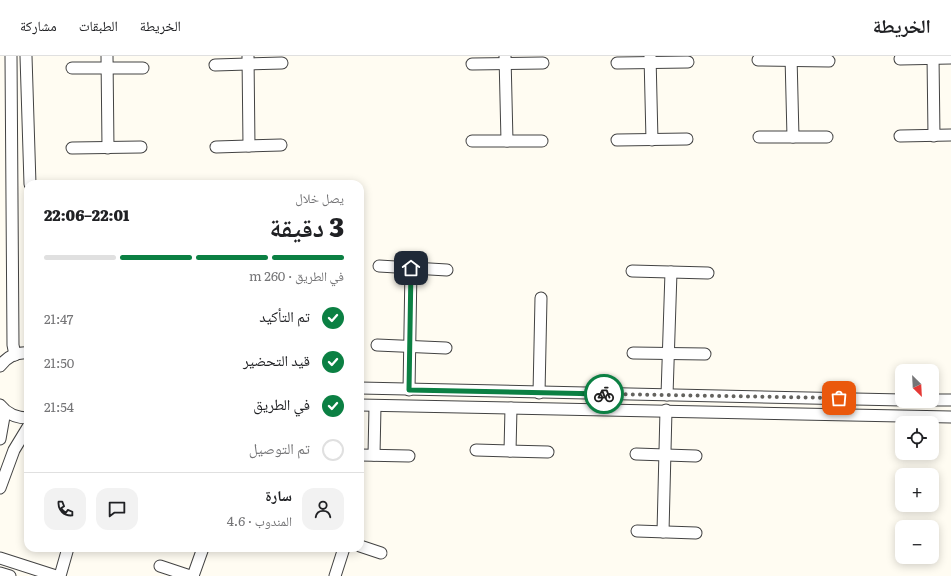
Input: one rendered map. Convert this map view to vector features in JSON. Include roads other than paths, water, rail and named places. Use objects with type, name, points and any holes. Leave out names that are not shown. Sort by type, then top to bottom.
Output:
[{"type":"street","points":[[11,56],[13,344],[15,355]]},
{"type":"street","points":[[26,56],[30,180]]},
{"type":"street","points":[[107,56],[108,148]]},
{"type":"street","points":[[900,59],[933,57],[951,58]]},
{"type":"street","points":[[933,57],[934,136]]},
{"type":"street","points":[[791,58],[793,137]]},
{"type":"street","points":[[758,60],[791,58],[829,61]]},
{"type":"street","points":[[618,63],[650,59],[688,62]]},
{"type":"street","points":[[650,59],[652,140]]},
{"type":"street","points":[[215,65],[248,60],[282,63]]},
{"type":"street","points":[[248,60],[249,146]]},
{"type":"street","points":[[472,64],[505,60],[543,64]]},
{"type":"street","points":[[505,60],[507,141]]},
{"type":"street","points":[[72,68],[143,68]]},
{"type":"street","points":[[900,136],[951,135]]},
{"type":"street","points":[[759,137],[827,137]]},
{"type":"street","points":[[617,140],[688,139]]},
{"type":"street","points":[[472,142],[542,141]]},
{"type":"street","points":[[216,147],[281,145]]},
{"type":"street","points":[[72,148],[141,148]]},
{"type":"street","points":[[379,266],[447,270]]},
{"type":"street","points":[[409,390],[411,268]]},
{"type":"street","points":[[632,271],[708,273]]},
{"type":"street","points":[[667,395],[671,272]]},
{"type":"street","points":[[539,393],[541,298]]},
{"type":"street","points":[[377,345],[446,348]]},
{"type":"street","points":[[633,353],[705,354]]},
{"type":"street","points":[[0,366],[8,358],[24,354]]},
{"type":"street","points":[[364,388],[895,400]]},
{"type":"street","points":[[939,400],[951,400]]},
{"type":"street","points":[[364,405],[666,410],[951,417]]},
{"type":"street","points":[[374,455],[375,406]]},
{"type":"street","points":[[0,439],[2,408],[15,416],[24,417]]},
{"type":"street","points":[[510,451],[511,408]]},
{"type":"street","points":[[663,532],[666,410]]},
{"type":"street","points":[[0,488],[14,450],[24,434]]},
{"type":"street","points":[[476,450],[548,452]]},
{"type":"street","points":[[636,454],[696,456]]},
{"type":"street","points":[[364,455],[409,456]]},
{"type":"street","points":[[637,531],[696,533]]},
{"type":"street","points":[[364,547],[381,553]]},
{"type":"street","points":[[60,576],[67,552]]},
{"type":"street","points":[[160,566],[192,576],[201,552]]},
{"type":"street","points":[[335,576],[343,552]]},
{"type":"street","points":[[0,558],[56,576]]}]
